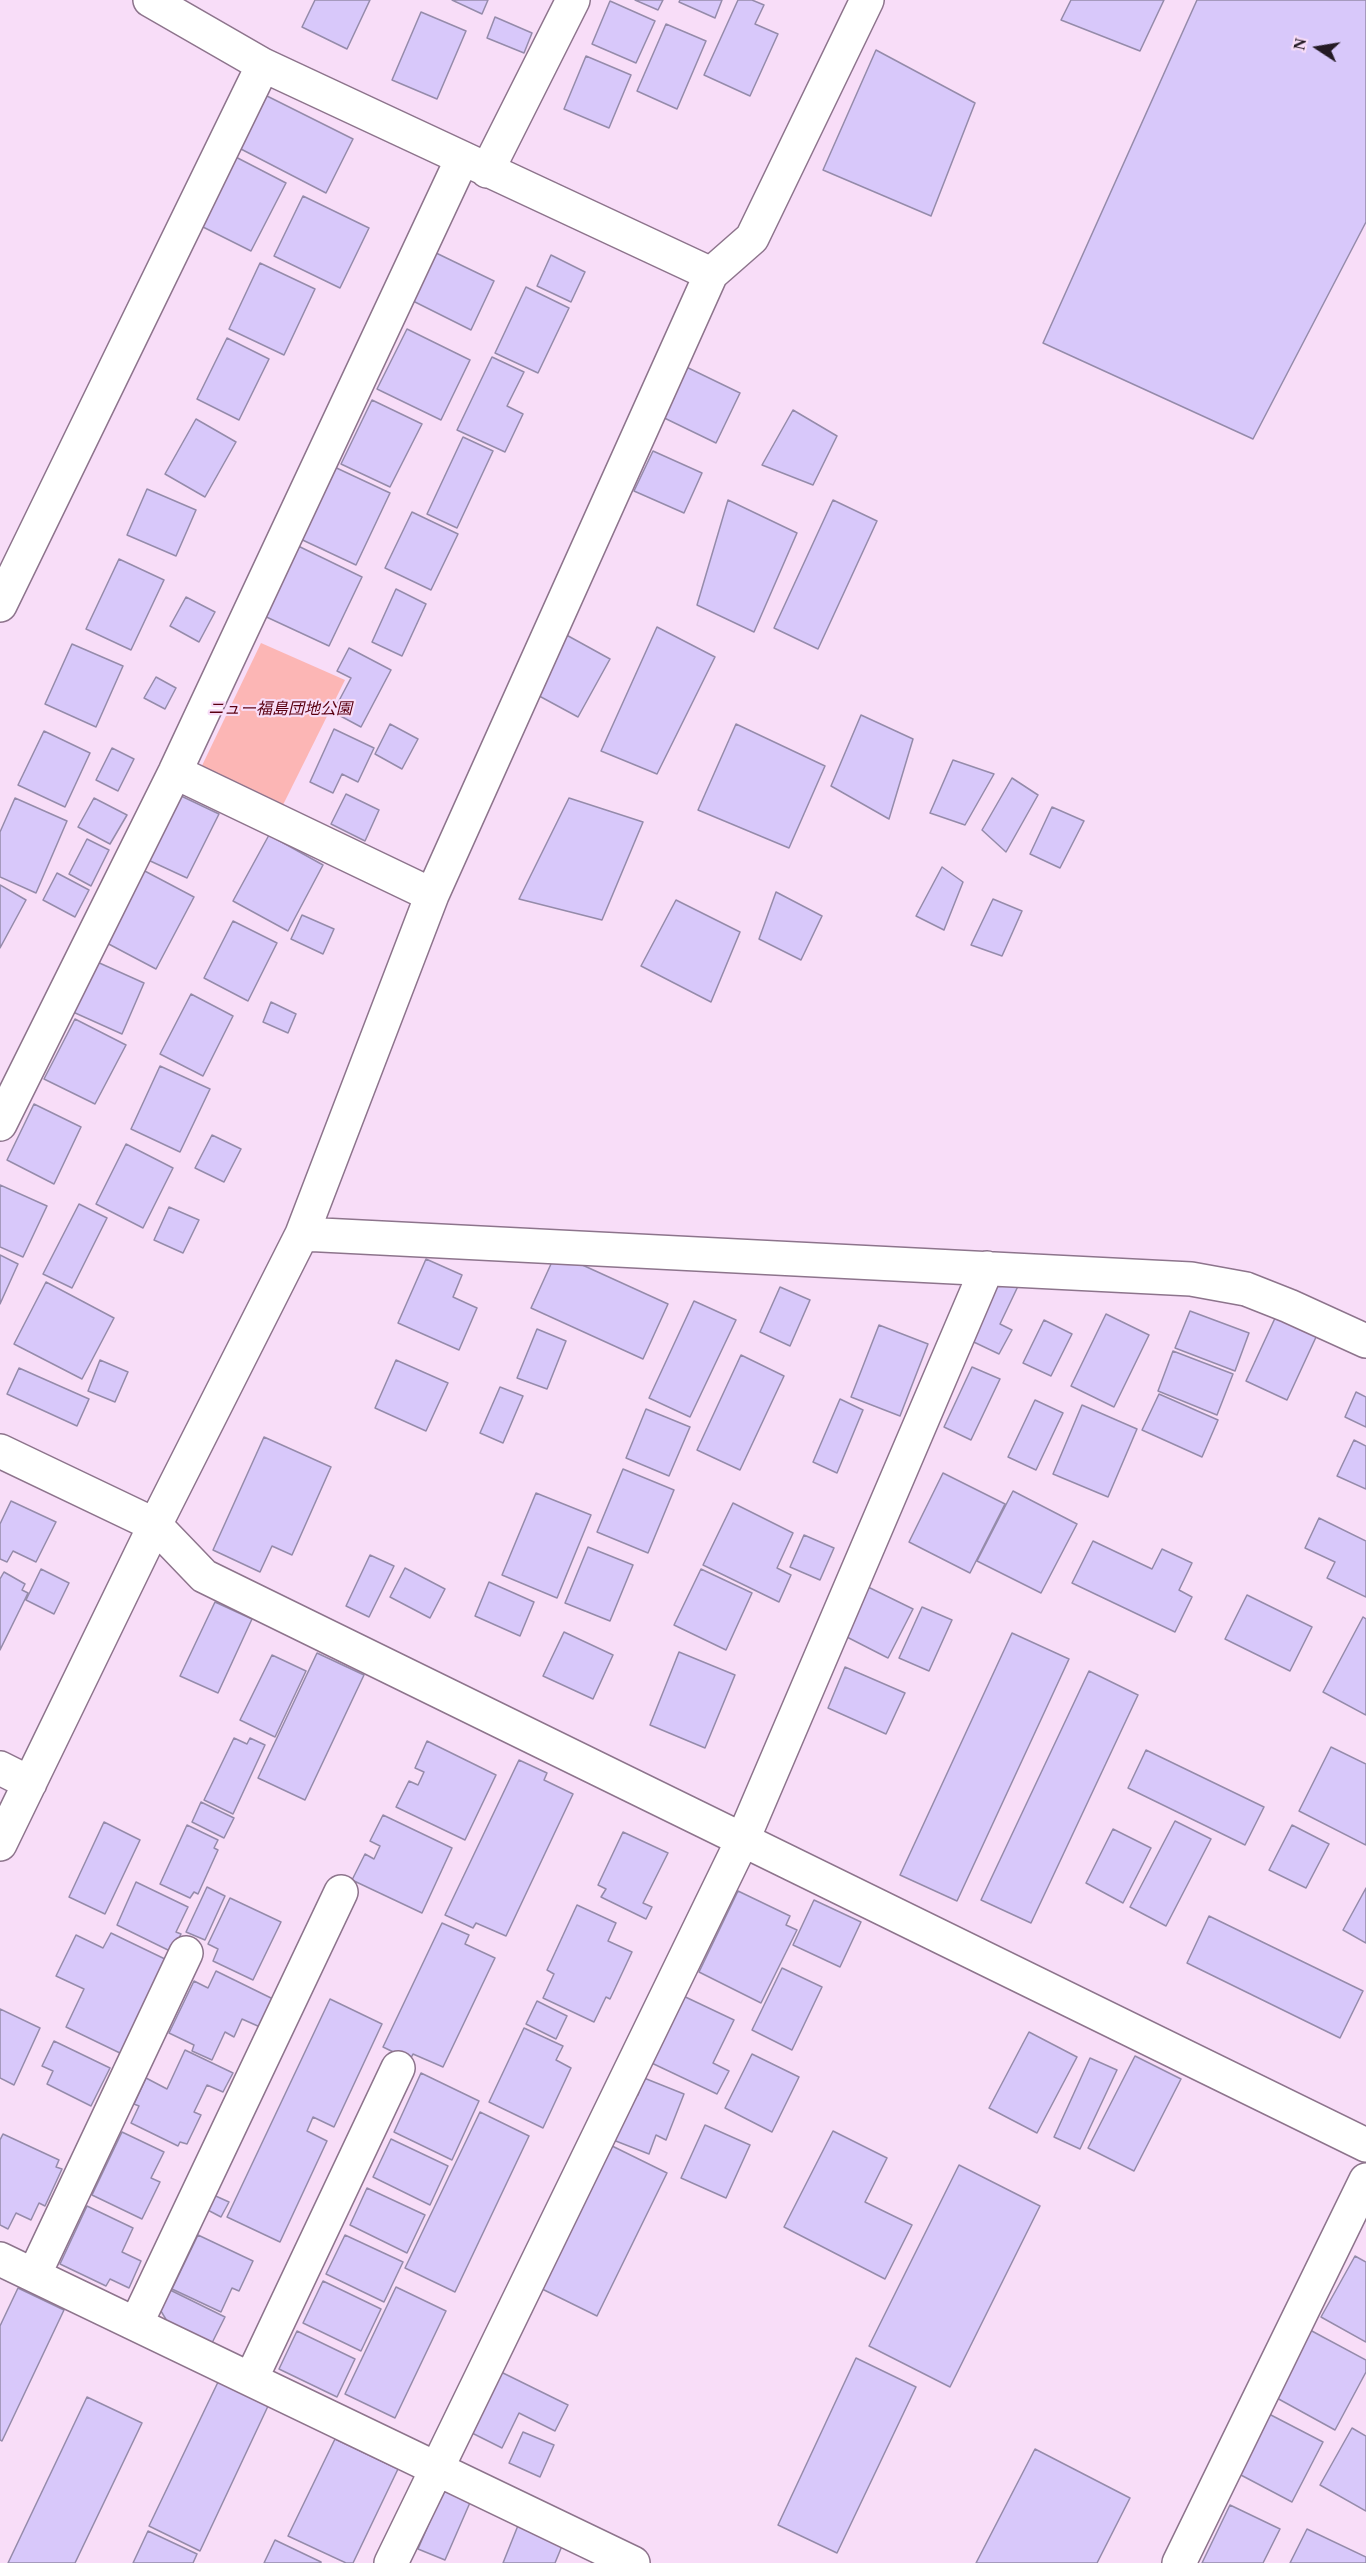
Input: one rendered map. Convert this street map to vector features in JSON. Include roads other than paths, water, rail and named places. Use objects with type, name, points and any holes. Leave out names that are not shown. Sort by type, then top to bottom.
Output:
[{"type":"street","points":[[150,0],[263,65],[711,274]]},
{"type":"street","points":[[0,1124],[475,165],[573,0]]},
{"type":"street","points":[[0,1844],[155,1525],[302,1234],[432,895],[711,274],[752,238],[867,0]]},
{"type":"street","points":[[0,605],[263,65]]},
{"type":"street","points":[[175,772],[432,895]]},
{"type":"street","points":[[302,1234],[1191,1279],[1246,1289],[1366,1341]]},
{"type":"street","points":[[391,2563],[743,1839],[987,1268]]},
{"type":"street","points":[[0,1451],[155,1525],[204,1576],[1366,2145]]},
{"type":"street","points":[[0,1768],[30,1782]]},
{"type":"street","points":[[136,2324],[341,1892]]},
{"type":"street","points":[[34,2275],[186,1953]]},
{"type":"street","points":[[250,2379],[398,2068]]},
{"type":"street","points":[[1179,2563],[1366,2180]]},
{"type":"street","points":[[0,2259],[633,2563]]},
{"type":"park label","name":"ニュー福島団地公園","points":[[280,708]]}]
